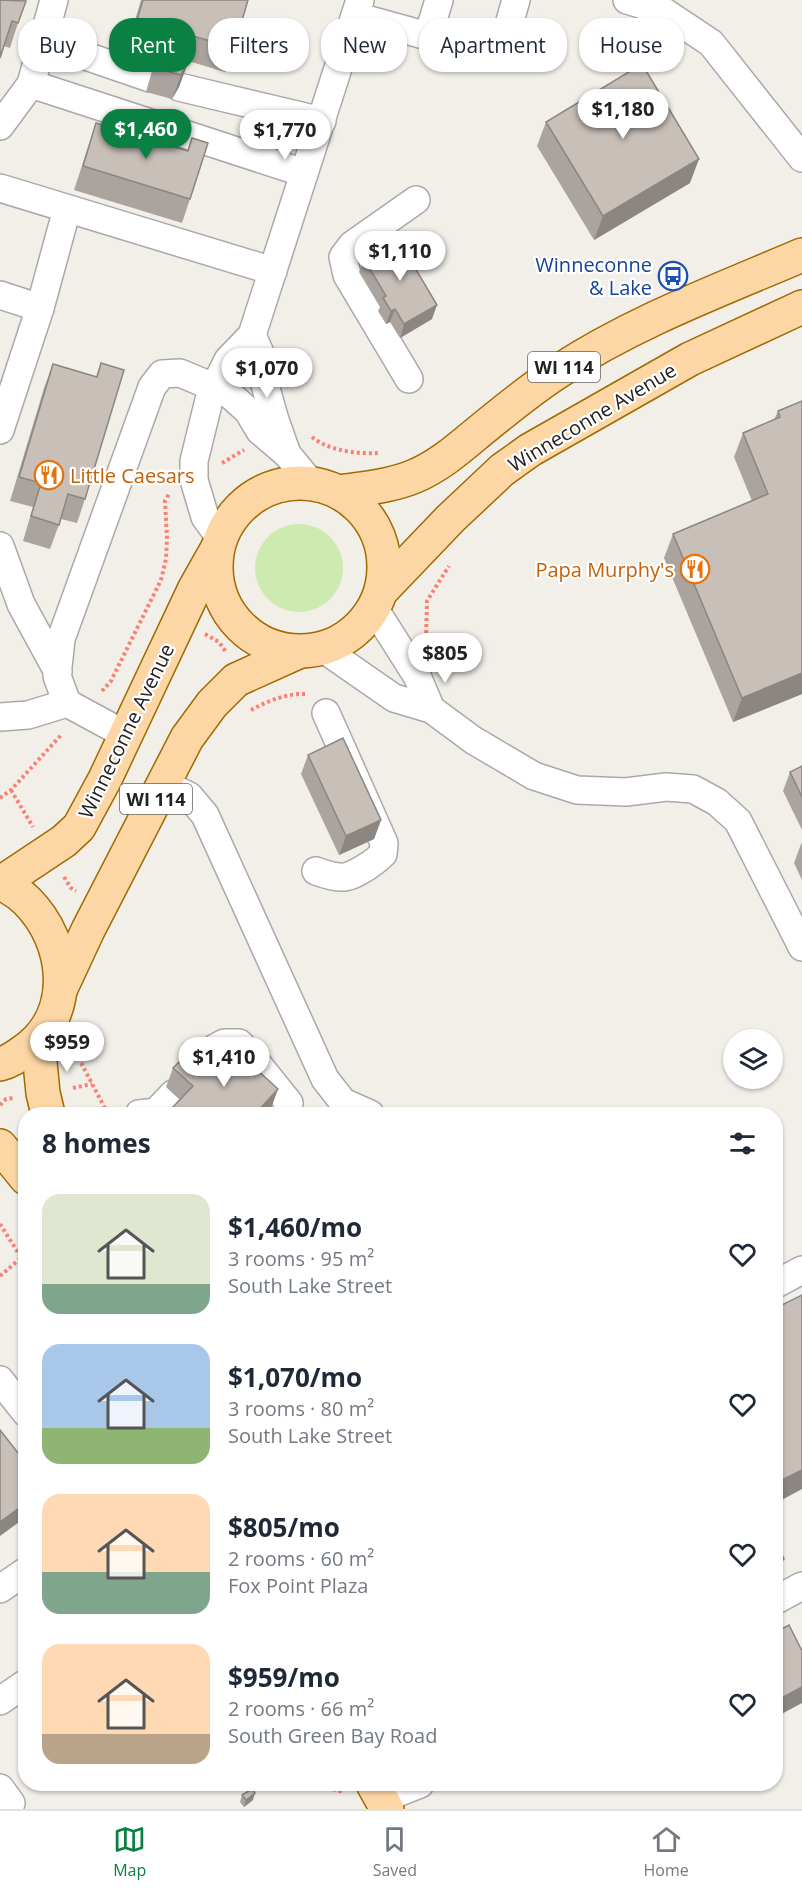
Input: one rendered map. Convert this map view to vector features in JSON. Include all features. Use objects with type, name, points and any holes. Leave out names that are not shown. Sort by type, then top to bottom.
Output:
[{"type":"main road","name":"WI 114","points":[[325,488],[389,484],[417,476],[459,448],[558,371],[598,348],[644,324],[802,255]]},
{"type":"main road","name":"Winneconne Avenue","points":[[378,599],[459,511],[502,470],[530,450],[690,359],[802,307]]},
{"type":"main road","points":[[286,483],[325,488],[362,510],[377,533],[383,560],[378,599],[352,632],[310,650],[268,644],[247,632],[230,614],[219,591],[216,571],[219,544],[226,526],[241,506],[262,491],[286,483]]},
{"type":"main road","name":"Winneconne Avenue","points":[[1,883],[64,842],[79,827],[219,544]]},
{"type":"main road","name":"WI 114","points":[[60,988],[187,738],[212,704],[242,676],[310,650]]},
{"type":"main road","points":[[0,1064],[9,1062],[38,1042],[57,1007],[60,988],[58,955],[45,926],[26,900],[1,883]]},
{"type":"main road","points":[[38,1042],[46,1107]]},
{"type":"main road","points":[[0,1146],[18,1168]]},
{"type":"street","points":[[49,18],[54,0]]},
{"type":"street","points":[[434,18],[439,0]]},
{"type":"street","points":[[511,18],[516,0]]},
{"type":"street","points":[[627,0],[663,11],[711,43],[802,158]]},
{"type":"street","points":[[219,544],[205,517],[192,473],[200,433],[215,387],[228,360],[252,335],[357,8],[419,32]]},
{"type":"street","points":[[97,60],[150,78]]},
{"type":"street","points":[[0,126],[31,84],[34,72]]},
{"type":"street","points":[[31,84],[304,173]]},
{"type":"street","points":[[179,87],[322,122]]},
{"type":"street","points":[[0,188],[273,271]]},
{"type":"street","points":[[409,379],[347,275],[343,257],[352,245],[416,200]]},
{"type":"street","points":[[0,430],[40,308],[67,209]]},
{"type":"street","points":[[0,295],[40,308]]},
{"type":"street","points":[[252,335],[264,362],[265,385],[274,420],[287,454]]},
{"type":"street","points":[[58,672],[61,639],[152,387],[162,374],[180,373],[215,387],[237,400],[248,411],[260,431],[325,488]]},
{"type":"street","points":[[0,546],[21,604],[58,672],[66,704]]},
{"type":"street","points":[[378,599],[431,709]]},
{"type":"street","points":[[310,650],[394,698],[431,709],[480,744],[534,776],[577,789],[626,792],[666,787],[693,789],[717,802],[738,821],[802,947]]},
{"type":"street","points":[[0,717],[28,715],[66,704],[126,735]]},
{"type":"street","points":[[316,871],[346,877],[375,862],[383,854],[384,843],[326,713]]},
{"type":"street","points":[[164,784],[189,796],[205,815],[325,1079],[343,1102],[354,1107]]},
{"type":"street","points":[[161,1107],[214,1048],[224,1043],[239,1043],[248,1052],[289,1103],[288,1107]]},
{"type":"street","points":[[783,1280],[802,1270]]},
{"type":"street","points":[[0,1380],[18,1403]]},
{"type":"street","points":[[0,1589],[18,1577]]},
{"type":"street","points":[[783,1596],[802,1586]]},
{"type":"street","points":[[0,1701],[18,1689]]},
{"type":"street","points":[[381,1797],[399,1791]]},
{"type":"path","points":[[148,606],[180,620],[219,642],[261,705]]},
{"type":"path","points":[[0,1224],[18,1253]]},
{"type":"path","points":[[0,1276],[18,1261]]},
{"type":"green space","points":[[299,524],[324,531],[336,543],[343,568],[336,593],[324,605],[299,612],[274,605],[262,593],[255,568],[262,543],[274,531]]},
{"type":"building","points":[[0,0],[26,1],[18,23],[12,21],[0,58]]},
{"type":"building","points":[[143,0],[248,0],[243,18],[208,18],[208,40],[196,37],[196,18],[138,18]]},
{"type":"building","points":[[629,72],[647,72],[699,159],[603,216],[546,122]]},
{"type":"building","points":[[96,123],[188,151],[192,138],[208,143],[190,199],[83,166]]},
{"type":"building","points":[[398,239],[437,305],[404,324],[395,309],[391,311],[383,298],[386,296],[364,259]]},
{"type":"building","points":[[101,363],[124,370],[85,499],[68,494],[59,525],[31,516],[41,483],[19,477],[53,364],[97,377]]},
{"type":"building","points":[[802,401],[802,673],[742,698],[673,534],[768,494],[743,433],[780,417],[778,411]]},
{"type":"building","points":[[343,738],[381,820],[346,836],[308,755]]},
{"type":"building","points":[[802,766],[802,797],[790,772]]},
{"type":"building","points":[[232,1047],[278,1089],[261,1107],[173,1107],[193,1086],[173,1068],[185,1056],[206,1075]]},
{"type":"building","points":[[802,1295],[802,1470],[783,1480],[783,1304]]},
{"type":"building","points":[[0,1430],[18,1453],[18,1509],[0,1522]]},
{"type":"building","points":[[789,1625],[802,1651],[802,1687],[783,1697],[783,1628]]},
{"type":"building","points":[[249,1791],[255,1793],[246,1800],[242,1795]]},
{"type":"place","name":"Winneconne & Lake","points":[[673,276]]},
{"type":"place","name":"Little Caesars","points":[[49,475]]},
{"type":"place","name":"Papa Murphy's","points":[[695,569]]}]
